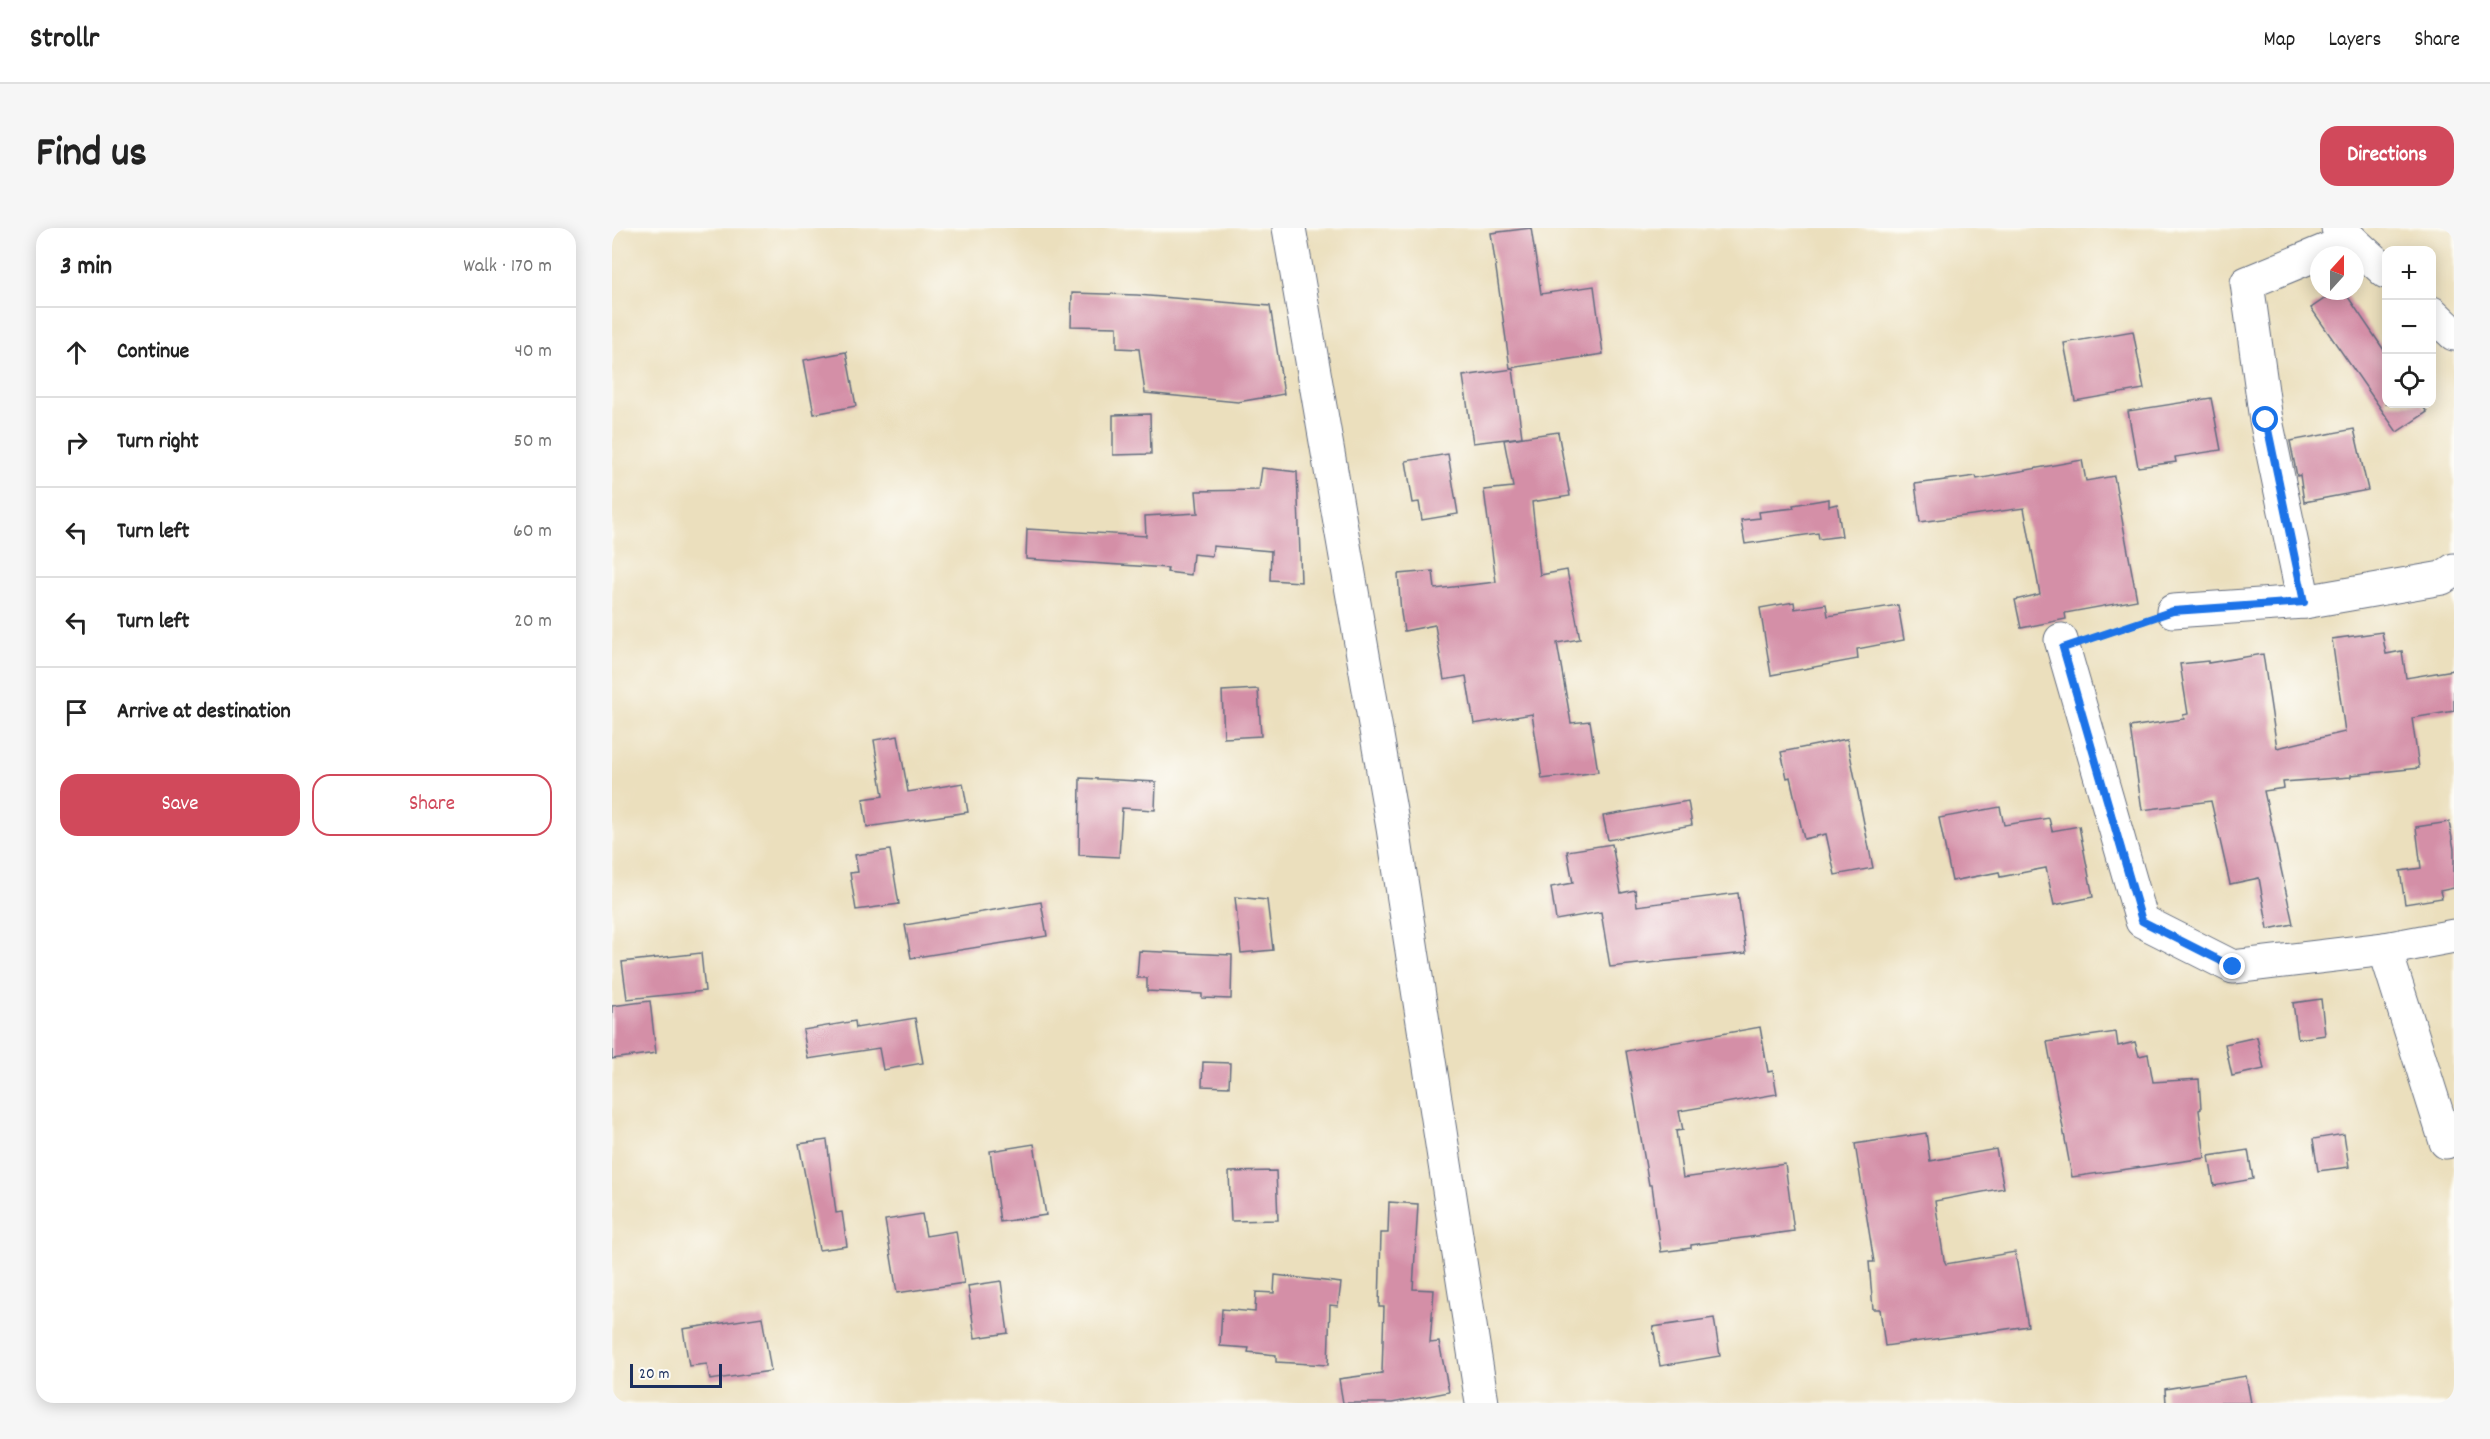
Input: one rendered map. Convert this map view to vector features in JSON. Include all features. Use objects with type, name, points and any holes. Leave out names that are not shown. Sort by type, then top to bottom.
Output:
[{"type":"street","points":[[1289,228],[1391,816],[1482,1403]]},
{"type":"street","points":[[2304,602],[2266,420],[2247,283],[2345,234],[2382,268]]},
{"type":"street","points":[[2436,317],[2454,334]]},
{"type":"street","points":[[2173,611],[2304,602],[2442,578],[2454,570]]},
{"type":"street","points":[[2062,644],[2142,921],[2233,967],[2385,949],[2454,936]]},
{"type":"street","points":[[2385,949],[2446,1142]]},
{"type":"path","points":[[2062,644],[2173,611]]},
{"type":"building","points":[[1531,228],[1541,294],[1594,286],[1603,354],[1510,368],[1491,233]]},
{"type":"building","points":[[1072,293],[1137,295],[1270,306],[1284,394],[1238,402],[1145,393],[1139,349],[1117,348],[1117,327],[1071,326]]},
{"type":"building","points":[[2323,300],[2350,300],[2382,347],[2382,408],[2424,408],[2427,412],[2397,432],[2311,308]]},
{"type":"building","points":[[2133,331],[2144,389],[2075,401],[2064,343]]},
{"type":"building","points":[[846,352],[856,406],[814,414],[804,360]]},
{"type":"building","points":[[1513,369],[1522,437],[1473,443],[1463,376]]},
{"type":"building","points":[[2211,398],[2221,450],[2175,457],[2176,462],[2138,467],[2128,411]]},
{"type":"building","points":[[1150,414],[1151,454],[1113,455],[1113,415]]},
{"type":"building","points":[[2354,429],[2368,490],[2304,502],[2300,475],[2297,476],[2290,441]]},
{"type":"building","points":[[1558,432],[1570,496],[1532,502],[1540,575],[1567,570],[1580,639],[1557,643],[1571,723],[1590,721],[1598,772],[1542,779],[1532,714],[1474,724],[1466,676],[1444,680],[1435,625],[1404,631],[1398,574],[1433,571],[1435,589],[1496,582],[1484,490],[1513,487],[1504,440]]},
{"type":"building","points":[[1448,454],[1458,514],[1422,520],[1419,502],[1413,503],[1406,461]]},
{"type":"building","points":[[2082,460],[2086,481],[2114,476],[2137,600],[2065,613],[2066,619],[2021,628],[2015,600],[2040,594],[2024,508],[1920,522],[1915,484],[1976,476],[1977,479]]},
{"type":"building","points":[[1262,468],[1297,472],[1301,582],[1270,580],[1271,551],[1213,546],[1212,556],[1193,554],[1191,575],[1167,572],[1168,568],[1026,559],[1027,529],[1146,536],[1145,516],[1198,513],[1196,491],[1259,490]]},
{"type":"building","points":[[1829,499],[1829,506],[1837,504],[1842,536],[1819,539],[1818,533],[1745,544],[1741,520],[1760,518],[1759,512],[1794,508],[1793,505]]},
{"type":"building","points":[[1794,602],[1795,609],[1826,604],[1828,616],[1898,605],[1904,640],[1857,649],[1858,659],[1771,675],[1760,608]]},
{"type":"building","points":[[2382,632],[2386,654],[2402,651],[2406,678],[2454,670],[2454,711],[2412,718],[2419,768],[2351,775],[2351,777],[2283,782],[2284,788],[2264,791],[2293,924],[2268,929],[2259,878],[2230,884],[2211,801],[2142,810],[2130,727],[2184,719],[2183,715],[2188,714],[2180,664],[2208,661],[2208,663],[2263,654],[2277,748],[2345,732],[2332,639]]},
{"type":"building","points":[[1258,689],[1261,736],[1224,738],[1222,691]]},
{"type":"building","points":[[898,736],[908,792],[963,783],[968,812],[867,827],[863,799],[883,796],[874,740]]},
{"type":"building","points":[[1847,739],[1873,868],[1835,875],[1826,834],[1804,839],[1790,777],[1787,778],[1781,752]]},
{"type":"building","points":[[1080,778],[1156,782],[1155,810],[1122,808],[1119,857],[1079,855]]},
{"type":"building","points":[[1688,801],[1692,825],[1608,840],[1603,816]]},
{"type":"building","points":[[2000,807],[2004,825],[2049,818],[2052,831],[2079,826],[2093,897],[2054,905],[2046,868],[2000,877],[1999,872],[1952,881],[1939,818]]},
{"type":"building","points":[[2449,822],[2454,849],[2454,888],[2440,891],[2442,898],[2405,904],[2400,871],[2421,868],[2416,827]]},
{"type":"building","points":[[1612,844],[1621,893],[1635,890],[1637,906],[1738,893],[1746,953],[1610,967],[1601,912],[1556,920],[1551,887],[1573,883],[1567,851]]},
{"type":"building","points":[[890,850],[899,904],[856,910],[850,873],[858,872],[855,855]]},
{"type":"building","points":[[1235,897],[1267,900],[1273,950],[1241,953]]},
{"type":"building","points":[[1041,902],[1047,936],[911,958],[905,925]]},
{"type":"building","points":[[1139,951],[1232,955],[1231,999],[1202,998],[1202,994],[1147,991],[1147,978],[1137,978]]},
{"type":"building","points":[[701,953],[705,991],[627,999],[622,962]]},
{"type":"building","points":[[2321,999],[2325,1035],[2298,1039],[2293,1003]]},
{"type":"building","points":[[650,1001],[656,1053],[612,1059],[612,1006]]},
{"type":"building","points":[[915,1018],[923,1063],[883,1070],[879,1048],[808,1059],[803,1030],[855,1021],[856,1028]]},
{"type":"building","points":[[1760,1027],[1768,1072],[1773,1071],[1777,1094],[1679,1111],[1683,1130],[1676,1131],[1683,1178],[1785,1164],[1794,1231],[1691,1245],[1691,1248],[1661,1252],[1652,1185],[1649,1185],[1626,1051]]},
{"type":"building","points":[[2116,1032],[2118,1046],[2135,1042],[2139,1056],[2148,1054],[2153,1082],[2199,1079],[2201,1109],[2199,1110],[2205,1158],[2072,1177],[2047,1042]]},
{"type":"building","points":[[2257,1037],[2264,1069],[2232,1076],[2225,1044]]},
{"type":"building","points":[[1203,1062],[1230,1063],[1229,1087],[1202,1086]]},
{"type":"building","points":[[1926,1133],[1930,1161],[1996,1149],[2004,1188],[1935,1201],[1944,1260],[1946,1264],[2015,1252],[2028,1326],[1885,1346],[1880,1309],[1873,1309],[1869,1262],[1874,1262],[1855,1144]]},
{"type":"building","points":[[2344,1134],[2349,1167],[2318,1171],[2313,1139]]},
{"type":"building","points":[[827,1140],[836,1213],[842,1212],[847,1246],[819,1250],[799,1144]]},
{"type":"building","points":[[1034,1144],[1046,1215],[1000,1222],[990,1151]]},
{"type":"building","points":[[2248,1150],[2253,1179],[2214,1186],[2209,1156]]},
{"type":"building","points":[[1276,1171],[1278,1220],[1231,1221],[1229,1172]]},
{"type":"building","points":[[1389,1202],[1418,1204],[1413,1289],[1434,1290],[1430,1343],[1439,1342],[1449,1392],[1392,1403],[1343,1403],[1339,1379],[1382,1373],[1384,1307],[1379,1307],[1381,1233],[1388,1233]]},
{"type":"building","points":[[922,1214],[926,1236],[956,1231],[964,1283],[897,1293],[885,1220]]},
{"type":"building","points":[[1275,1275],[1341,1283],[1338,1306],[1330,1305],[1328,1365],[1276,1362],[1276,1355],[1248,1352],[1249,1348],[1220,1346],[1222,1309],[1255,1312],[1256,1292],[1274,1293]]},
{"type":"building","points":[[1001,1281],[1008,1333],[975,1338],[968,1286]]},
{"type":"building","points":[[762,1317],[771,1371],[710,1380],[707,1364],[689,1366],[683,1329]]},
{"type":"building","points":[[1714,1318],[1720,1356],[1660,1366],[1653,1327]]},
{"type":"building","points":[[2246,1376],[2251,1403],[2166,1403],[2165,1389]]},
{"type":"route","points":[[2233,967],[2142,921],[2063,648],[2173,611],[2304,602],[2266,420]]}]
